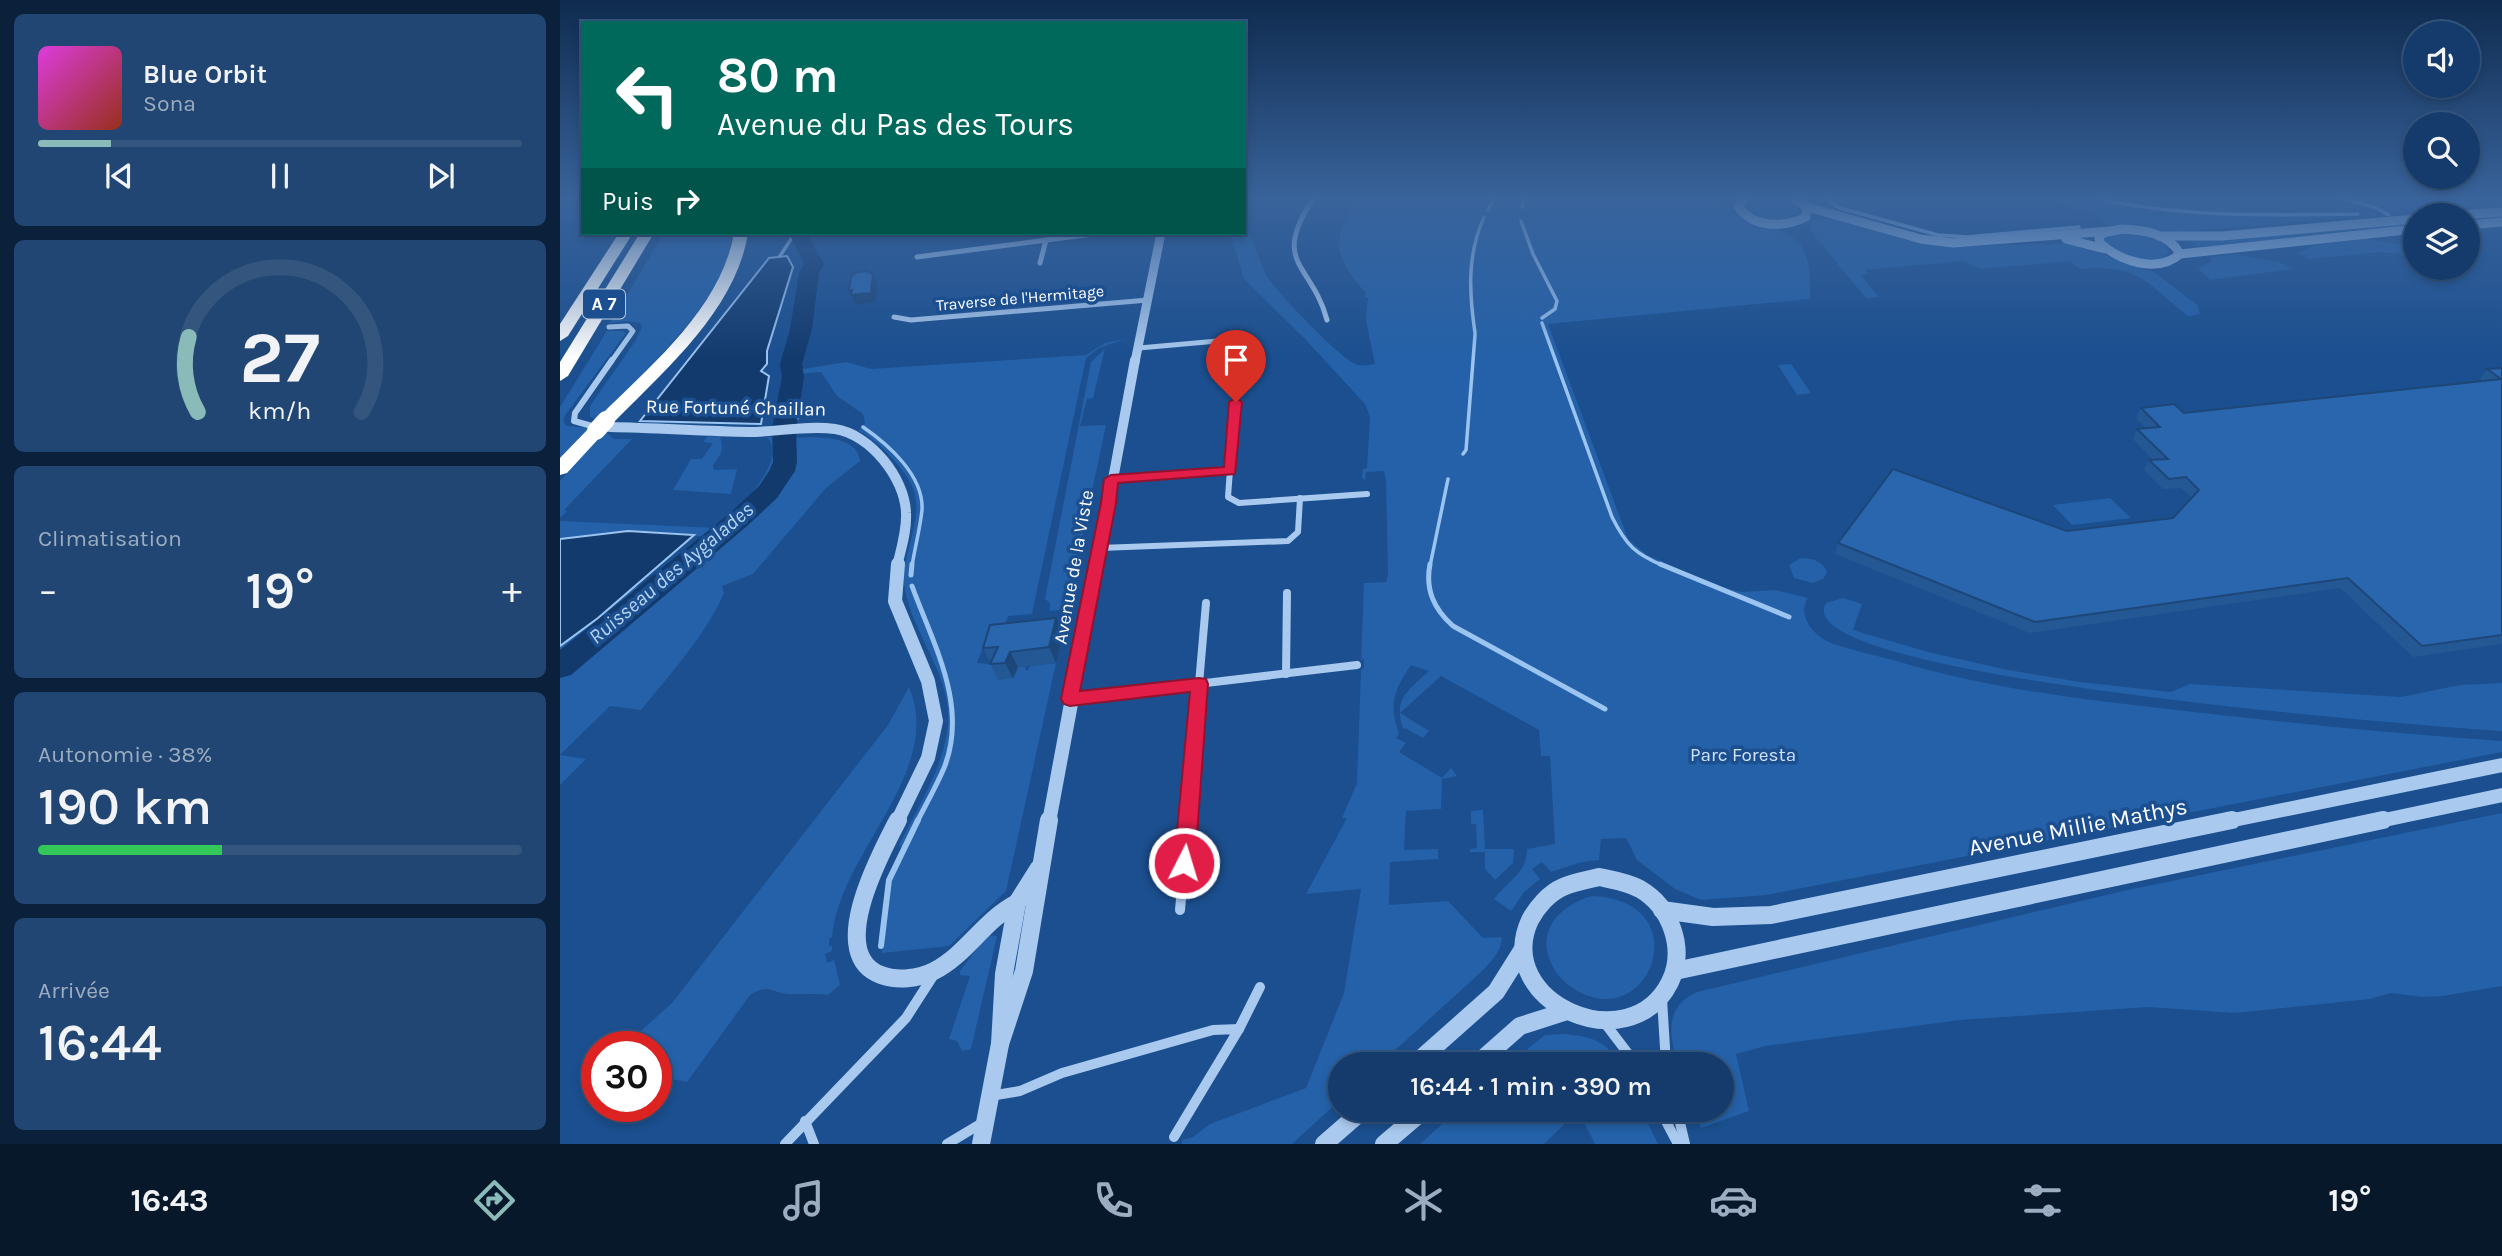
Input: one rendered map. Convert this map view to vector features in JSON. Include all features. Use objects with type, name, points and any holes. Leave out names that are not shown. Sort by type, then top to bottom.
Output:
[{"type":"highway","name":"A 7","points":[[560,336],[614,252]]},
{"type":"highway","name":"A 7","points":[[560,376],[635,252]]},
{"type":"highway","points":[[560,469],[722,290],[740,252]]},
{"type":"street","points":[[917,257],[952,252]]},
{"type":"street","points":[[1040,263],[1042,252]]},
{"type":"street","name":"Avenue de la Viste","points":[[1017,903],[1043,862],[1111,479],[1157,252]]},
{"type":"street","points":[[1294,252],[1299,270],[1324,306],[1327,320]]},
{"type":"street","points":[[2111,252],[2124,259],[2151,263],[2174,260],[2180,254],[2195,252]]},
{"type":"street","name":"Traverse de l'Hermitage","points":[[894,317],[911,320],[1148,300]]},
{"type":"street","points":[[601,426],[579,424],[575,421],[575,413],[633,331],[628,326],[609,327]]},
{"type":"street","points":[[1139,348],[1240,339],[1228,497],[1234,502],[1367,494]]},
{"type":"street","name":"Rue Fortuné Chaillan","points":[[601,426],[777,432],[828,429],[859,436],[877,453],[894,476],[907,502],[906,524],[895,572],[894,595],[898,612],[932,690],[936,718],[935,736],[925,769],[861,899],[854,940],[857,954],[864,966],[888,978],[905,978],[934,971],[949,960],[992,916],[1017,903]]},
{"type":"street","points":[[1111,479],[1230,471]]},
{"type":"street","points":[[1100,548],[1288,541],[1298,532],[1300,498]]},
{"type":"street","points":[[1286,674],[1287,593]]},
{"type":"street","points":[[1180,910],[1206,603]]},
{"type":"street","points":[[1070,699],[1357,665]]},
{"type":"street","name":"Avenue Millie Mathys","points":[[1662,910],[1713,917],[1771,915],[2502,765]]},
{"type":"street","points":[[1675,971],[2502,795]]},
{"type":"street","points":[[981,1144],[1000,1044],[1024,971],[1043,862]]},
{"type":"street","points":[[1428,1052],[1496,992],[1523,949],[1529,918],[1541,901],[1558,887],[1599,877],[1623,882],[1645,893],[1662,910],[1673,928],[1677,950],[1675,971],[1662,996],[1646,1010],[1626,1019],[1604,1022],[1583,1020],[1564,1012],[1542,995],[1528,974],[1523,949]]},
{"type":"street","points":[[1000,1044],[1004,974],[1017,903],[1028,912],[1030,932]]},
{"type":"street","points":[[785,1144],[906,1018],[931,983],[934,971]]},
{"type":"street","points":[[1174,1137],[1261,987]]},
{"type":"street","points":[[1662,996],[1664,1052]]},
{"type":"street","points":[[1490,1052],[1521,1026],[1564,1012]]},
{"type":"street","points":[[1604,1022],[1627,1052]]},
{"type":"street","points":[[990,1096],[1020,1091],[1062,1073],[1213,1030],[1239,1029]]},
{"type":"street","points":[[805,1121],[814,1144]]},
{"type":"street","points":[[947,1144],[985,1121]]},
{"type":"street","points":[[1324,1144],[1349,1122]]},
{"type":"street","points":[[1384,1144],[1410,1122]]},
{"type":"street","points":[[1666,1122],[1678,1144]]},
{"type":"street","points":[[1680,1122],[1685,1144]]},
{"type":"green space","points":[[652,252],[730,252],[718,282],[681,333],[598,420],[590,417],[590,406],[636,340],[642,327],[640,323],[627,321],[610,323]]},
{"type":"green space","name":"Parc Foresta","points":[[1236,252],[1257,252],[1265,273],[1294,308],[1350,361],[1358,365],[1375,364],[1366,320],[1368,298],[1365,298],[1366,293],[1347,269],[1340,252],[1805,252],[1809,267],[1810,299],[1548,324],[1628,539],[1647,555],[1719,587],[1742,592],[1775,590],[1808,598],[1804,609],[1806,620],[1822,638],[1836,645],[1965,679],[2074,698],[2148,707],[2344,728],[2502,741],[2502,752],[1766,895],[1701,900],[1675,889],[1637,860],[1626,838],[1601,839],[1599,860],[1582,862],[1551,872],[1542,862],[1532,869],[1540,879],[1524,892],[1511,911],[1494,899],[1524,865],[1527,849],[1555,844],[1550,756],[1541,756],[1539,730],[1441,676],[1400,713],[1404,696],[1429,671],[1411,665],[1394,698],[1394,715],[1399,734],[1396,738],[1406,743],[1399,752],[1442,778],[1451,768],[1457,776],[1442,779],[1441,809],[1406,811],[1404,850],[1438,849],[1438,859],[1390,862],[1389,905],[1448,901],[1483,938],[1502,937],[1498,952],[1480,973],[1393,1052],[1328,1052],[1328,1111],[1292,1144],[1182,1144],[1182,1140],[1193,1137],[1210,1124],[1306,1088],[1344,993],[1361,889],[1306,894],[1347,818],[1342,818],[1357,783],[1361,670],[1364,668],[1364,659],[1361,660],[1364,583],[1386,582],[1388,574],[1386,480],[1384,471],[1366,472],[1365,480],[1362,478],[1363,469],[1367,468],[1370,417],[1365,404],[1244,279]]},
{"type":"green space","points":[[1828,252],[2100,252],[2154,272],[2197,305],[2200,314],[2188,316],[2151,285],[2129,273],[2116,269],[2080,269],[2070,261],[1980,269],[1964,261],[1865,270],[1868,274],[1860,275],[1879,297],[1866,298]]},
{"type":"green space","points":[[2120,252],[2169,252],[2155,261]]},
{"type":"green space","points":[[2377,252],[2308,259],[2297,253]]},
{"type":"green space","points":[[2233,254],[2279,262],[2293,269],[2210,280],[2198,268],[2212,262],[2210,258]]},
{"type":"green space","points":[[607,331],[626,333],[566,414],[563,421],[567,426],[590,428],[560,461],[560,407]]},
{"type":"green space","points":[[1125,339],[1099,348],[1086,358],[1032,614],[1008,616],[1002,633],[988,634],[977,663],[991,664],[1013,678],[1018,667],[1026,667],[1025,670],[1028,670],[1030,666],[1056,663],[1006,891],[949,946],[882,953],[890,887],[904,850],[899,845],[940,761],[947,732],[948,713],[940,677],[905,590],[905,563],[916,510],[911,484],[888,454],[859,431],[865,423],[863,414],[837,396],[821,372],[799,374],[798,370],[846,362],[871,369],[1086,355],[1105,343]]},
{"type":"green space","points":[[1105,349],[1093,398],[1087,399],[1080,426],[1106,425],[1067,609],[1050,611],[1050,603],[1045,599],[1091,362]]},
{"type":"green space","points":[[1791,364],[1811,393],[1797,395],[1778,365]]},
{"type":"green space","points":[[605,431],[614,439],[632,439],[564,510],[567,511],[560,518],[560,481]]},
{"type":"green space","points":[[708,436],[720,437],[722,446],[713,465],[714,470],[737,469],[731,494],[673,490],[691,459],[702,459],[713,443],[703,442]]},
{"type":"green space","points":[[767,437],[777,437],[773,470],[767,483],[749,504],[713,536],[694,536],[635,586],[651,591],[560,661],[560,521],[718,528],[747,499],[766,472],[772,447]]},
{"type":"green space","points":[[791,438],[835,439],[854,448],[860,461],[826,488],[753,574],[722,586],[724,593],[708,623],[687,654],[641,710],[610,706],[560,755],[560,672],[762,503],[787,470]]},
{"type":"green space","points":[[2110,498],[2131,518],[2072,525],[2053,505]]},
{"type":"green space","points":[[1801,558],[1823,565],[1827,572],[1823,579],[1813,583],[1794,578],[1789,565]]},
{"type":"green space","points":[[1843,598],[1862,604],[1853,630],[1928,652],[2008,670],[2080,682],[2171,692],[2190,684],[2401,697],[2460,685],[2502,683],[2502,731],[2249,709],[2124,694],[2003,675],[1904,654],[1839,630],[1826,603]]},
{"type":"green space","points":[[909,687],[916,719],[913,750],[887,812],[852,874],[839,906],[832,937],[829,939],[832,951],[825,954],[827,963],[834,960],[840,985],[828,995],[788,994],[766,989],[757,991],[750,995],[687,1082],[672,1079],[672,1031],[641,1031],[672,1003],[888,725]]},
{"type":"green space","points":[[1400,713],[1429,731],[1423,738],[1403,729]]},
{"type":"green space","points":[[560,755],[586,759],[560,785]]},
{"type":"green space","points":[[1483,810],[1485,849],[1514,849],[1513,863],[1495,880],[1485,869],[1485,852],[1470,852],[1470,849],[1477,848],[1476,824],[1471,824],[1471,811]]},
{"type":"green space","points":[[2502,813],[2502,986],[2443,996],[2423,997],[2391,993],[2370,999],[2235,1013],[2148,1007],[1960,1020],[1765,1046],[1736,1054],[1749,1111],[1734,1116],[1734,1052],[1675,1052],[1671,1032],[1674,1014],[1686,998],[1697,992],[2123,891]]},
{"type":"green space","points":[[1592,896],[1625,903],[1645,918],[1654,938],[1653,959],[1644,979],[1628,993],[1606,999],[1581,993],[1566,983],[1551,964],[1547,946],[1550,926],[1556,918],[1572,905]]},
{"type":"green space","points":[[987,935],[997,936],[971,1049],[962,1051],[957,1041],[949,1039],[970,976],[960,975],[960,971]]},
{"type":"green space","points":[[1545,1035],[1582,1036],[1597,1041],[1611,1052],[1524,1052]]},
{"type":"green space","points":[[1445,1122],[1567,1122],[1544,1144],[1420,1144]]},
{"type":"green space","points":[[1584,1122],[1647,1122],[1658,1144],[1595,1144]]},
{"type":"green space","points":[[1699,1122],[1718,1122],[1701,1128]]},
{"type":"shaded area","points":[[787,256],[793,267],[767,351],[767,364],[761,371],[769,376],[761,424],[640,421],[769,258]]},
{"type":"shaded area","points":[[628,531],[694,535],[598,618],[560,646],[560,539]]},
{"type":"building","points":[[866,271],[873,274],[871,293],[851,295],[851,277],[855,273]]},
{"type":"building","points":[[2502,368],[2502,635],[2422,646],[2348,578],[2035,622],[1838,543],[1893,469],[2067,531],[2173,518],[2199,490],[2186,477],[2169,479],[2149,460],[2168,459],[2137,429],[2160,427],[2141,408],[2174,404],[2184,413],[2501,379],[2487,369]]},
{"type":"building","points":[[1056,618],[1049,647],[1010,652],[1005,663],[990,664],[998,647],[983,648],[990,625]]},
{"type":"waterway","points":[[780,256],[782,252]]},
{"type":"waterway","name":"Ruisseau des Aygalades","points":[[560,667],[738,520],[768,492],[782,471],[785,462],[784,429],[793,377],[791,364],[801,329],[809,273],[814,264],[808,252]]},
{"type":"waterway","points":[[1474,252],[1471,303],[1475,333]]},
{"type":"waterway","points":[[1532,252],[1557,301],[1555,309],[1542,318]]},
{"type":"waterway","points":[[1542,323],[1612,517],[1632,548],[1660,564]]},
{"type":"waterway","points":[[1463,454],[1466,450],[1475,335]]},
{"type":"waterway","points":[[786,417],[797,418]]},
{"type":"waterway","points":[[863,427],[894,452],[917,485],[922,510],[912,566]]},
{"type":"waterway","points":[[1430,566],[1448,479]]},
{"type":"waterway","points":[[911,575],[912,564]]},
{"type":"waterway","points":[[1430,564],[1432,598],[1453,626],[1605,709]]},
{"type":"waterway","points":[[1660,564],[1789,617]]},
{"type":"waterway","points":[[1660,564],[1664,566]]},
{"type":"waterway","points":[[912,586],[945,675],[952,722],[951,745],[944,768],[918,821]]},
{"type":"waterway","points":[[881,946],[889,880],[918,821]]},
{"type":"route","points":[[1184,863],[1199,684],[1070,699],[1109,503],[1111,479],[1230,471],[1236,402]]}]
